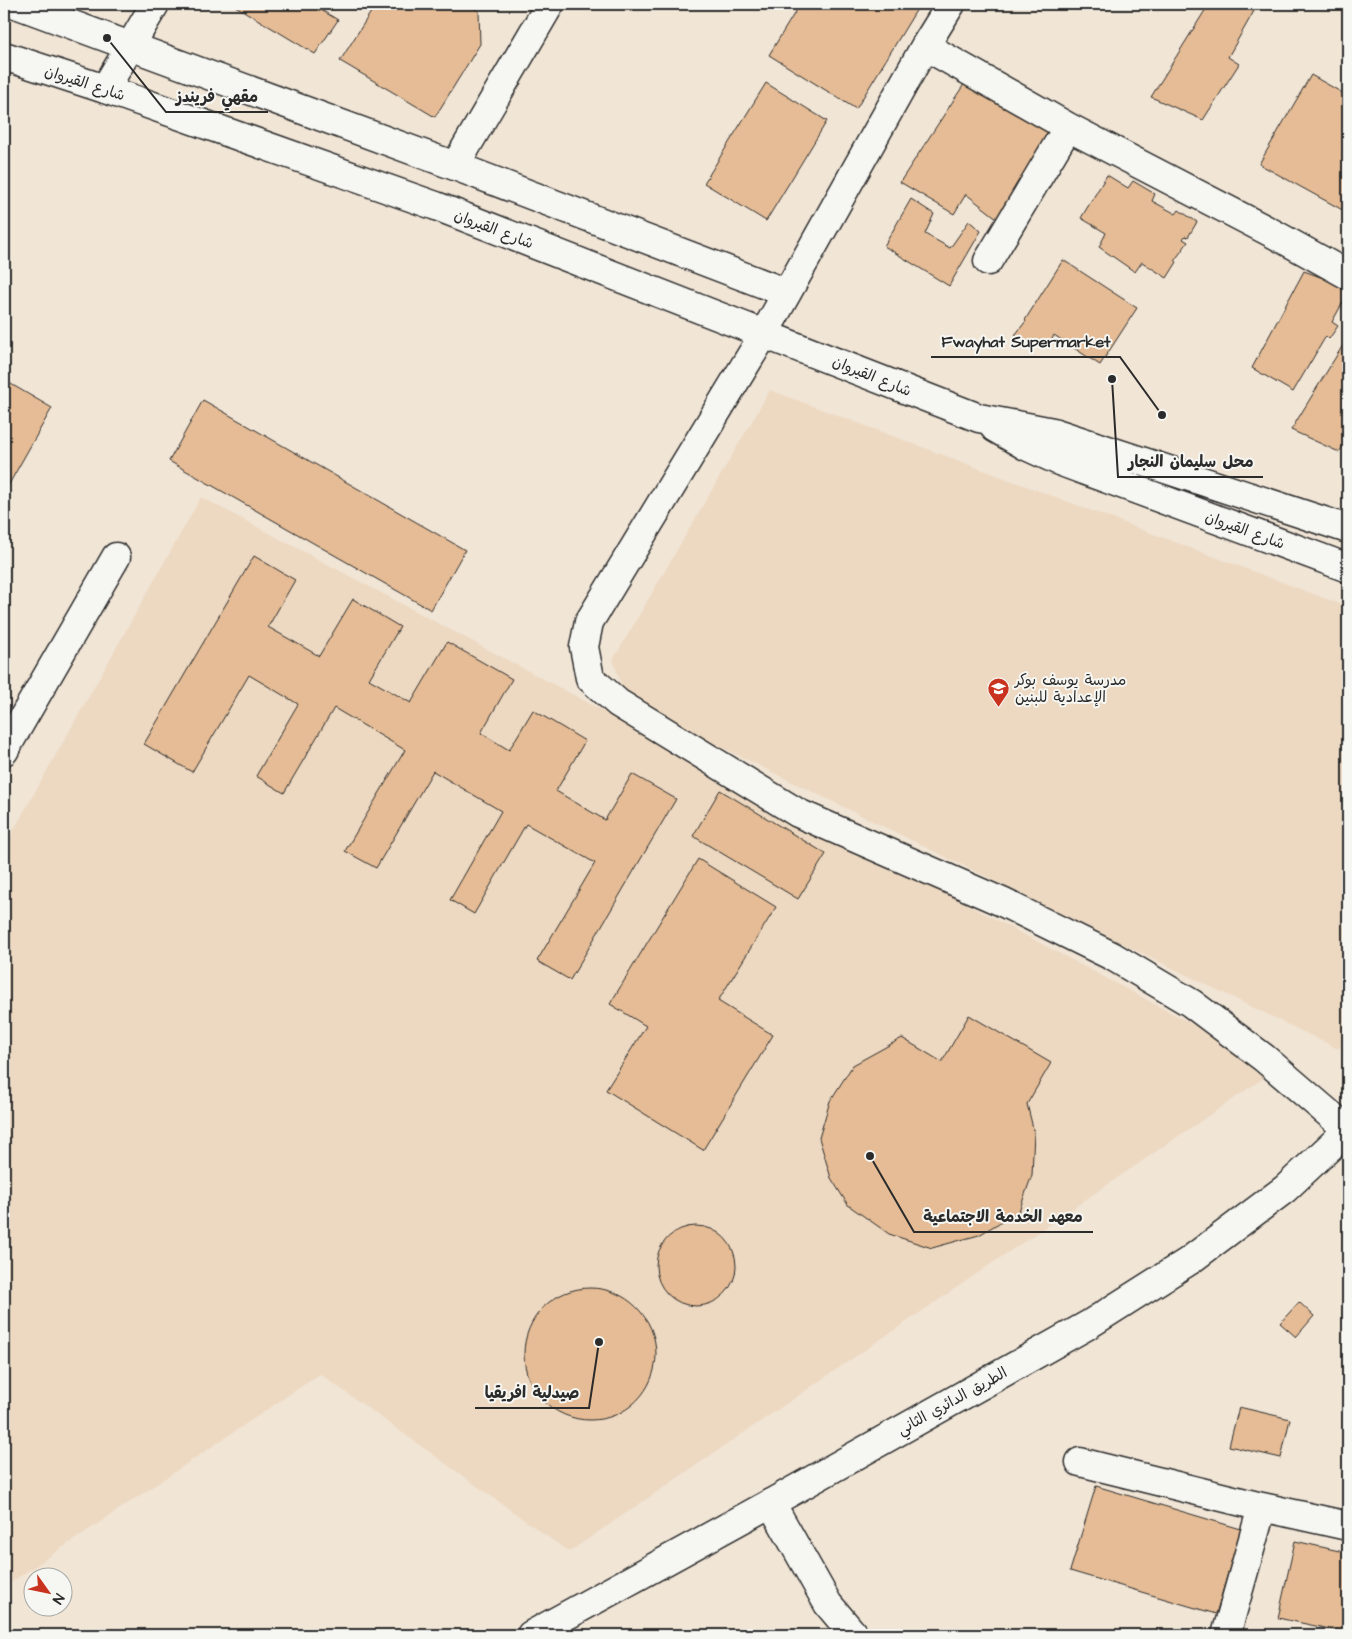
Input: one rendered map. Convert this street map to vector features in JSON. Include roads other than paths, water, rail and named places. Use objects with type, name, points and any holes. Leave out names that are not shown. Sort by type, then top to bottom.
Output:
[{"type":"street","points":[[16,4],[454,166],[787,293]]},
{"type":"street","points":[[105,88],[155,4]]},
{"type":"street","points":[[454,166],[550,4]]},
{"type":"street","points":[[951,4],[925,46],[764,334],[589,622],[584,647],[590,678],[618,703],[798,813],[1002,902],[1112,956],[1191,1003],[1264,1058],[1348,1130]]},
{"type":"street","points":[[925,46],[1068,127],[1274,234],[1348,275]]},
{"type":"street","name":"شارع القيروان","points":[[4,56],[105,88],[436,206],[979,418],[1026,446],[1060,461],[1348,568]]},
{"type":"street","points":[[988,261],[1068,127]]},
{"type":"street","name":"شارع القيروان","points":[[979,418],[1054,432],[1348,529]]},
{"type":"street","points":[[4,751],[116,557]]},
{"type":"street","name":"الطريق الدائري الثاني","points":[[531,1635],[1088,1325],[1189,1261],[1285,1189],[1348,1130]]},
{"type":"street","points":[[1080,1462],[1348,1526]]},
{"type":"street","points":[[771,1503],[828,1604],[854,1635]]},
{"type":"street","points":[[1226,1635],[1262,1507]]},
{"type":"place","name":"مقهي فريندز","points":[[107,38]]},
{"type":"place","name":"محل سليمان النجار","points":[[1112,379]]},
{"type":"place","name":"Fwayhat Supermarket","points":[[1162,415]]},
{"type":"place","name":"مدرسة يوسف بوكر الإعدادية للبنين","points":[[999,708]]},
{"type":"place","name":"معهد الخدمة الاجتماعية","points":[[870,1156]]},
{"type":"place","name":"صيدلية افريقيا","points":[[599,1342]]}]
